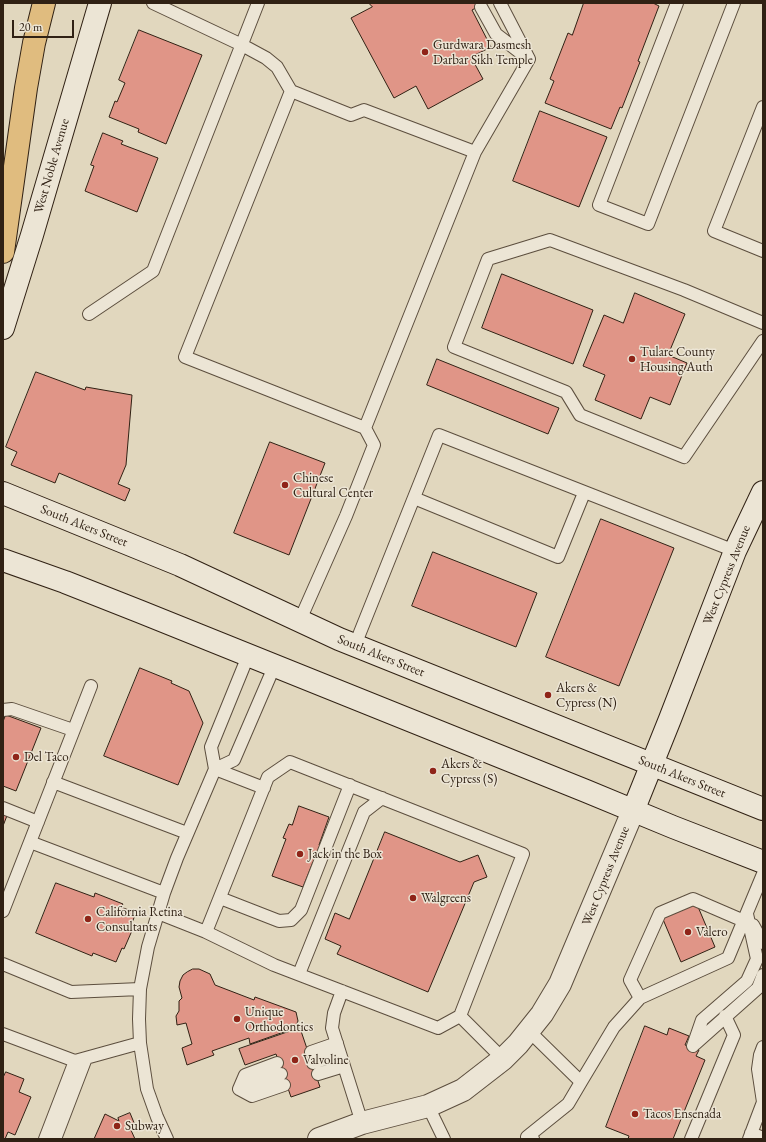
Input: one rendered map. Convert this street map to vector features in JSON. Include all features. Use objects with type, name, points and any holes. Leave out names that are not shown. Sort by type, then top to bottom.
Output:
[{"type":"highway","points":[[3,252],[24,103],[34,43],[44,3]]},
{"type":"main road","name":"West Noble Avenue","points":[[3,328],[100,3]]},
{"type":"main road","name":"West Cypress Avenue","points":[[318,1139],[362,1123],[428,1106],[463,1090],[503,1059],[530,1030],[552,999],[563,978],[633,810],[735,551],[763,492]]},
{"type":"main road","name":"South Akers Street","points":[[3,493],[172,562],[355,645],[763,809]]},
{"type":"main road","points":[[3,560],[79,588],[763,862]]},
{"type":"lane","points":[[153,3],[266,58],[277,67],[291,91],[351,115],[364,110],[475,152]]},
{"type":"lane","points":[[89,314],[153,271],[258,3]]},
{"type":"lane","points":[[500,3],[529,59]]},
{"type":"lane","points":[[677,3],[599,204],[648,224],[734,3]]},
{"type":"lane","points":[[480,7],[496,34],[529,59]]},
{"type":"lane","points":[[365,428],[475,152],[529,59]]},
{"type":"lane","points":[[291,91],[185,357],[365,428],[374,445],[346,516],[300,620]]},
{"type":"lane","points":[[763,107],[714,231],[763,251]]},
{"type":"lane","points":[[763,323],[684,290],[550,240],[488,259],[454,347],[566,392],[580,415],[684,457],[763,341]]},
{"type":"lane","points":[[355,645],[439,435],[735,551]]},
{"type":"lane","points":[[414,498],[558,557],[584,493]]},
{"type":"lane","points":[[167,1139],[156,1117],[147,1089],[140,1043],[140,989],[148,947],[164,893],[187,833],[215,769],[211,747],[248,656]]},
{"type":"lane","points":[[215,769],[234,760],[274,667]]},
{"type":"lane","points":[[3,911],[91,686]]},
{"type":"lane","points":[[3,710],[12,709],[74,730]]},
{"type":"lane","points":[[158,913],[206,932],[274,965],[438,1028],[460,1016],[523,854],[290,762],[268,777],[206,932]]},
{"type":"lane","points":[[215,769],[264,788]]},
{"type":"lane","points":[[53,782],[187,833]]},
{"type":"lane","points":[[220,898],[279,921],[291,920],[301,910],[350,785]]},
{"type":"lane","points":[[299,974],[364,812],[382,798]]},
{"type":"lane","points":[[3,808],[38,822]]},
{"type":"lane","points":[[30,842],[164,893]]},
{"type":"lane","points":[[528,1138],[568,1104],[614,1027],[640,998],[728,958],[763,874]]},
{"type":"lane","points":[[640,998],[630,980],[660,913],[693,899],[745,917],[763,942]]},
{"type":"lane","points":[[745,917],[757,959],[747,981],[702,1020],[693,1046],[758,988],[763,975]]},
{"type":"lane","points":[[3,964],[71,992],[140,989]]},
{"type":"lane","points":[[342,991],[334,1013],[332,1028],[362,1123]]},
{"type":"lane","points":[[460,1016],[503,1059]]},
{"type":"lane","points":[[691,1139],[734,1035],[725,1016]]},
{"type":"lane","points":[[530,1030],[581,1082]]},
{"type":"lane","points":[[3,1034],[80,1059],[140,1043]]},
{"type":"lane","points":[[763,1047],[760,1054],[758,1069],[763,1102],[750,1136],[763,1138]]},
{"type":"lane","points":[[340,1054],[314,1063],[340,1054]]},
{"type":"lane","points":[[45,1139],[80,1059]]},
{"type":"lane","points":[[55,1139],[80,1059]]},
{"type":"lane","points":[[239,1089],[281,1074]]},
{"type":"lane","points":[[428,1106],[444,1139]]},
{"type":"building","name":"Gurdwara Dasmesh Darbar Sikh Temple","points":[[369,3],[485,3],[472,10],[491,47],[471,57],[483,79],[428,109],[416,86],[394,98],[351,18],[372,7]]},
{"type":"building","points":[[584,3],[653,3],[659,6],[638,61],[640,62],[622,108],[620,107],[611,129],[545,103],[554,81],[550,79],[568,33],[572,35]]},
{"type":"building","points":[[139,30],[202,55],[166,144],[138,132],[139,129],[109,117],[115,101],[117,102],[125,83],[119,80]]},
{"type":"building","points":[[540,111],[607,137],[579,207],[513,181]]},
{"type":"building","points":[[103,133],[123,141],[121,144],[158,158],[137,212],[85,191],[94,166],[91,165]]},
{"type":"building","points":[[502,274],[593,310],[573,364],[482,328]]},
{"type":"building","name":"Tulare County Housing Auth","points":[[635,293],[685,314],[668,355],[687,363],[670,405],[650,397],[641,419],[595,400],[605,375],[583,366],[604,315],[623,323]]},
{"type":"building","points":[[437,359],[559,408],[548,434],[427,385]]},
{"type":"building","points":[[36,372],[85,390],[86,387],[132,395],[126,465],[118,484],[130,489],[125,501],[59,473],[55,483],[11,465],[17,452],[6,447]]},
{"type":"building","name":"Chinese Cultural Center","points":[[270,442],[325,463],[289,555],[234,533]]},
{"type":"building","points":[[601,519],[674,548],[619,686],[546,657]]},
{"type":"building","points":[[433,552],[537,593],[516,647],[412,606]]},
{"type":"building","points":[[140,668],[172,681],[171,683],[189,691],[203,723],[178,785],[104,756]]},
{"type":"building","name":"Del Taco","points":[[6,715],[41,728],[16,791],[3,786],[3,722]]},
{"type":"building","name":"Jack in the Box","points":[[299,806],[329,817],[319,845],[322,846],[316,863],[313,862],[303,887],[272,876],[286,839],[283,838],[289,824],[292,825]]},
{"type":"building","points":[[3,811],[8,813],[3,826]]},
{"type":"building","name":"Walgreens","points":[[385,832],[460,862],[478,855],[487,877],[474,882],[428,992],[337,954],[341,946],[325,939],[335,913],[349,919]]},
{"type":"building","name":"California Retina Consultants","points":[[56,883],[94,897],[95,893],[123,904],[121,907],[136,913],[131,925],[134,926],[124,949],[122,948],[116,962],[93,953],[92,956],[36,933]]},
{"type":"building","name":"Valero","points":[[696,902],[715,947],[681,962],[662,917]]},
{"type":"building","name":"Unique Orthodontics","points":[[193,969],[199,969],[210,974],[215,985],[254,1000],[255,997],[296,1012],[298,1021],[295,1028],[250,1044],[249,1038],[212,1051],[214,1055],[187,1065],[182,1048],[192,1044],[186,1023],[177,1025],[176,1016],[179,1011],[179,1001],[182,998],[179,987],[180,981],[183,975]]},
{"type":"building","points":[[645,1026],[667,1035],[669,1028],[689,1036],[685,1045],[699,1050],[696,1056],[705,1060],[673,1139],[628,1139],[629,1136],[606,1127]]},
{"type":"building","name":"Valvoline","points":[[300,1028],[320,1087],[291,1097],[276,1054],[245,1065],[239,1049]]},
{"type":"building","points":[[6,1072],[24,1079],[19,1092],[31,1097],[15,1135],[8,1132],[5,1139],[3,1139],[3,1078]]},
{"type":"building","name":"Subway","points":[[130,1113],[135,1125],[130,1128],[135,1139],[94,1139],[105,1114],[119,1121],[118,1118]]},
{"type":"place","name":"Gurdwara Dasmesh Darbar Sikh Temple","points":[[425,52]]},
{"type":"place","name":"Tulare County Housing Auth","points":[[632,359]]},
{"type":"place","name":"Chinese Cultural Center","points":[[285,485]]},
{"type":"place","name":"Akers & Cypress (N)","points":[[548,695]]},
{"type":"place","name":"Del Taco","points":[[16,757]]},
{"type":"place","name":"Akers & Cypress (S)","points":[[433,771]]},
{"type":"place","name":"Jack in the Box","points":[[300,854]]},
{"type":"place","name":"Walgreens","points":[[413,898]]},
{"type":"place","name":"California Retina Consultants","points":[[88,919]]},
{"type":"place","name":"Valero","points":[[688,932]]},
{"type":"place","name":"Unique Orthodontics","points":[[237,1019]]},
{"type":"place","name":"Valvoline","points":[[295,1060]]},
{"type":"place","name":"Tacos Ensenada","points":[[635,1114]]},
{"type":"place","name":"Subway","points":[[117,1126]]}]
